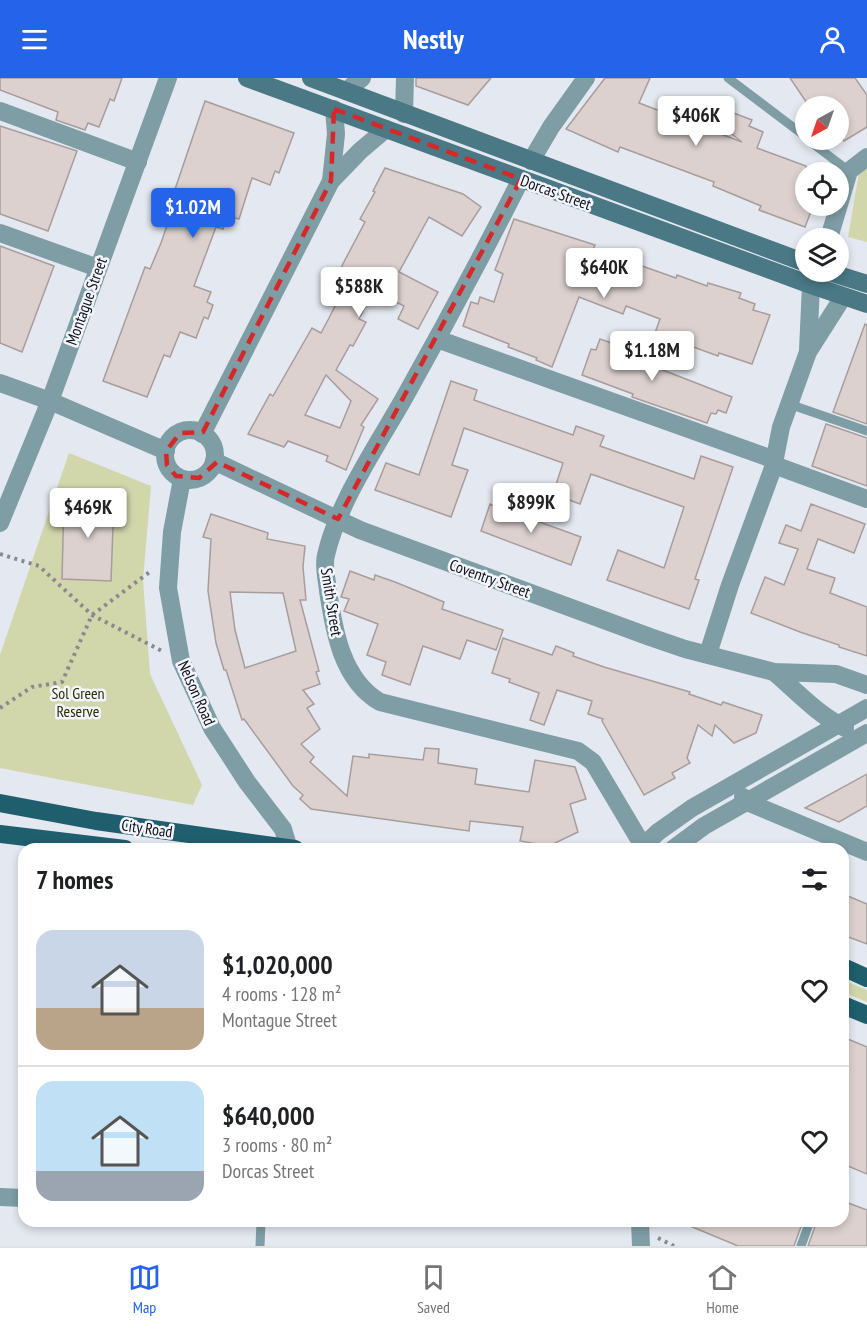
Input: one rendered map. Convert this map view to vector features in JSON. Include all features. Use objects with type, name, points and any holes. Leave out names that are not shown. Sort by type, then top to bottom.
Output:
[{"type":"main road","name":"City Road","points":[[0,803],[96,821],[248,843]]},
{"type":"main road","name":"City Road","points":[[0,834],[75,843]]},
{"type":"main road","points":[[849,970],[867,978]]},
{"type":"main road","points":[[849,1008],[867,1015]]},
{"type":"street","name":"Montague Street","points":[[0,523],[50,401],[168,78]]},
{"type":"street","name":"Dorcas Street","points":[[247,78],[867,304]]},
{"type":"street","name":"Dorcas Street","points":[[311,78],[795,259]]},
{"type":"street","points":[[346,91],[362,78]]},
{"type":"street","points":[[404,114],[405,78]]},
{"type":"street","points":[[531,161],[551,127],[586,78]]},
{"type":"street","points":[[331,181],[336,134],[334,109]]},
{"type":"street","points":[[0,111],[138,162]]},
{"type":"street","points":[[202,434],[331,181],[360,151],[386,129]]},
{"type":"street","points":[[849,171],[867,157]]},
{"type":"street","name":"Smith Street","points":[[521,179],[437,339],[347,498],[326,555],[329,597],[342,653],[354,678],[365,691],[380,702],[578,751],[593,762],[639,843]]},
{"type":"street","points":[[0,232],[98,268]]},
{"type":"street","points":[[849,278],[867,284]]},
{"type":"street","points":[[808,352],[811,285]]},
{"type":"street","points":[[708,654],[774,463],[777,439],[808,352],[843,297]]},
{"type":"street","points":[[437,339],[867,499]]},
{"type":"street","points":[[0,382],[166,451]]},
{"type":"street","points":[[187,430],[202,434],[213,445],[214,461],[206,475],[191,480],[182,479],[176,476],[167,465],[166,451],[173,437],[187,430]]},
{"type":"street","name":"Coventry Street","points":[[214,461],[360,530],[650,637],[685,649],[774,672],[836,674],[867,685]]},
{"type":"street","name":"Nelson Road","points":[[182,479],[172,532],[168,588],[181,661],[212,728],[247,782],[283,829],[287,843]]},
{"type":"street","name":"Coventry Street","points":[[774,672],[837,724],[865,734]]},
{"type":"street","points":[[647,843],[658,832],[692,808],[867,708]]},
{"type":"street","points":[[681,843],[704,826],[865,734]]},
{"type":"street","points":[[733,784],[747,802],[845,843]]},
{"type":"street","points":[[849,844],[867,852]]},
{"type":"street","points":[[0,1197],[18,1198]]},
{"type":"street","points":[[640,1227],[641,1246]]},
{"type":"lane","points":[[728,78],[795,129]]},
{"type":"lane","points":[[822,150],[838,162]]},
{"type":"lane","points":[[789,404],[867,431]]},
{"type":"lane","points":[[260,1246],[261,1227]]},
{"type":"lane","points":[[801,1246],[808,1227]]},
{"type":"path","points":[[0,554],[39,566],[92,615],[181,661]]},
{"type":"path","points":[[0,708],[32,687],[62,682],[92,615],[170,558]]},
{"type":"highlighted area","points":[[334,109],[521,179],[338,519],[217,462],[199,478],[176,476],[167,465],[166,451],[180,433],[203,432],[331,181]]},
{"type":"green space","points":[[867,169],[867,242],[849,237],[859,173]]},
{"type":"green space","name":"Sol Green Reserve","points":[[69,453],[151,486],[143,580],[150,674],[202,785],[193,805],[0,768],[0,655]]},
{"type":"green space","points":[[849,982],[867,990],[867,1002],[849,994]]},
{"type":"building","points":[[0,78],[122,78],[114,101],[110,99],[99,127],[88,123],[85,130],[56,120],[58,112],[0,90]]},
{"type":"building","points":[[416,78],[491,78],[468,105],[416,86]]},
{"type":"building","points":[[605,78],[650,78],[639,103],[742,142],[689,100],[691,97],[752,120],[749,126],[763,132],[757,148],[795,162],[795,216],[809,216],[805,227],[759,210],[761,206],[713,186],[714,182],[620,147],[618,152],[566,129]]},
{"type":"building","points":[[790,78],[855,78],[867,95],[867,127],[849,138],[849,96],[802,96]]},
{"type":"building","points":[[205,101],[294,133],[279,173],[275,171],[270,185],[252,178],[239,219],[228,216],[223,229],[216,227],[194,286],[211,292],[207,302],[213,305],[208,319],[204,317],[196,338],[180,332],[170,357],[164,355],[147,397],[103,381],[145,267],[150,269],[161,243],[174,205],[170,204]]},
{"type":"building","points":[[0,126],[77,151],[48,231],[0,214]]},
{"type":"building","points":[[385,168],[463,194],[481,207],[462,236],[429,217],[399,272],[438,292],[418,329],[398,319],[404,306],[374,290],[359,319],[366,322],[336,370],[378,399],[361,425],[364,427],[346,470],[326,461],[328,456],[288,441],[284,447],[248,434],[270,394],[273,396],[312,328],[321,333],[329,318],[336,304],[325,298],[365,222],[360,219],[375,192],[373,191]],"holes":[[[326,375],[351,401],[340,428],[305,415]]]},
{"type":"building","points":[[514,219],[595,245],[590,257],[625,270],[628,261],[676,278],[677,275],[707,286],[708,283],[741,293],[739,298],[755,304],[753,310],[770,315],[752,364],[719,353],[718,356],[655,333],[660,319],[626,306],[623,314],[579,297],[552,367],[536,360],[537,358],[508,347],[509,344],[463,326],[471,302],[478,304],[480,297],[494,302],[503,274],[495,270]]},
{"type":"building","points":[[0,246],[54,266],[22,352],[0,343]]},
{"type":"building","points":[[865,324],[867,325],[867,424],[833,412]]},
{"type":"building","points":[[600,339],[658,359],[655,367],[732,397],[726,413],[718,410],[716,414],[711,413],[707,423],[632,397],[633,394],[582,375],[591,349],[596,350]]},
{"type":"building","points":[[451,381],[477,390],[474,400],[573,435],[576,426],[604,436],[600,446],[694,479],[701,456],[733,467],[695,579],[699,580],[689,609],[607,580],[618,550],[664,568],[684,507],[591,474],[580,504],[553,494],[563,463],[464,428],[452,465],[468,470],[451,517],[375,490],[386,463],[419,475]]},
{"type":"building","points":[[826,424],[867,438],[867,486],[812,466]]},
{"type":"building","points":[[64,498],[114,499],[111,581],[62,579]]},
{"type":"building","points":[[490,504],[581,537],[571,565],[481,531]]},
{"type":"building","points":[[811,504],[865,524],[854,553],[818,539],[807,569],[835,578],[830,593],[867,607],[867,656],[751,613],[765,577],[784,585],[798,549],[779,543],[786,525],[801,531]]},
{"type":"building","points":[[211,514],[268,533],[267,539],[305,546],[303,567],[306,600],[300,600],[319,671],[316,672],[320,684],[303,690],[314,704],[307,708],[320,729],[301,744],[314,757],[310,762],[347,796],[353,756],[369,758],[369,754],[423,760],[425,748],[439,749],[438,763],[477,769],[475,784],[529,792],[535,760],[575,767],[586,799],[570,804],[578,832],[555,843],[532,843],[520,841],[523,827],[470,821],[469,831],[311,809],[300,799],[303,795],[293,786],[244,719],[242,720],[216,643],[208,591],[211,539],[203,537]],"holes":[[[230,592],[283,593],[296,651],[245,668],[235,630]]]},
{"type":"building","points":[[350,571],[374,580],[375,575],[395,582],[444,602],[442,609],[503,630],[496,650],[467,640],[460,659],[423,646],[410,685],[382,675],[386,662],[367,655],[378,624],[344,611],[349,599],[341,597]]},
{"type":"building","points":[[503,638],[552,655],[556,646],[574,653],[573,656],[604,667],[690,692],[689,694],[721,705],[723,702],[762,715],[756,733],[734,743],[715,725],[712,736],[698,725],[687,758],[690,763],[672,773],[675,778],[644,795],[602,721],[603,719],[588,714],[592,701],[557,690],[544,725],[530,720],[539,693],[492,673]]},
{"type":"building","points":[[867,774],[867,806],[839,822],[805,808]]},
{"type":"building","points":[[849,896],[867,904],[867,944],[849,937]]},
{"type":"building","points":[[849,1040],[867,1047],[867,1174],[849,1166]]},
{"type":"building","points":[[849,1203],[867,1210],[867,1246],[808,1246],[815,1227],[849,1227]]},
{"type":"building","points":[[692,1227],[801,1227],[794,1246],[738,1246]]}]
